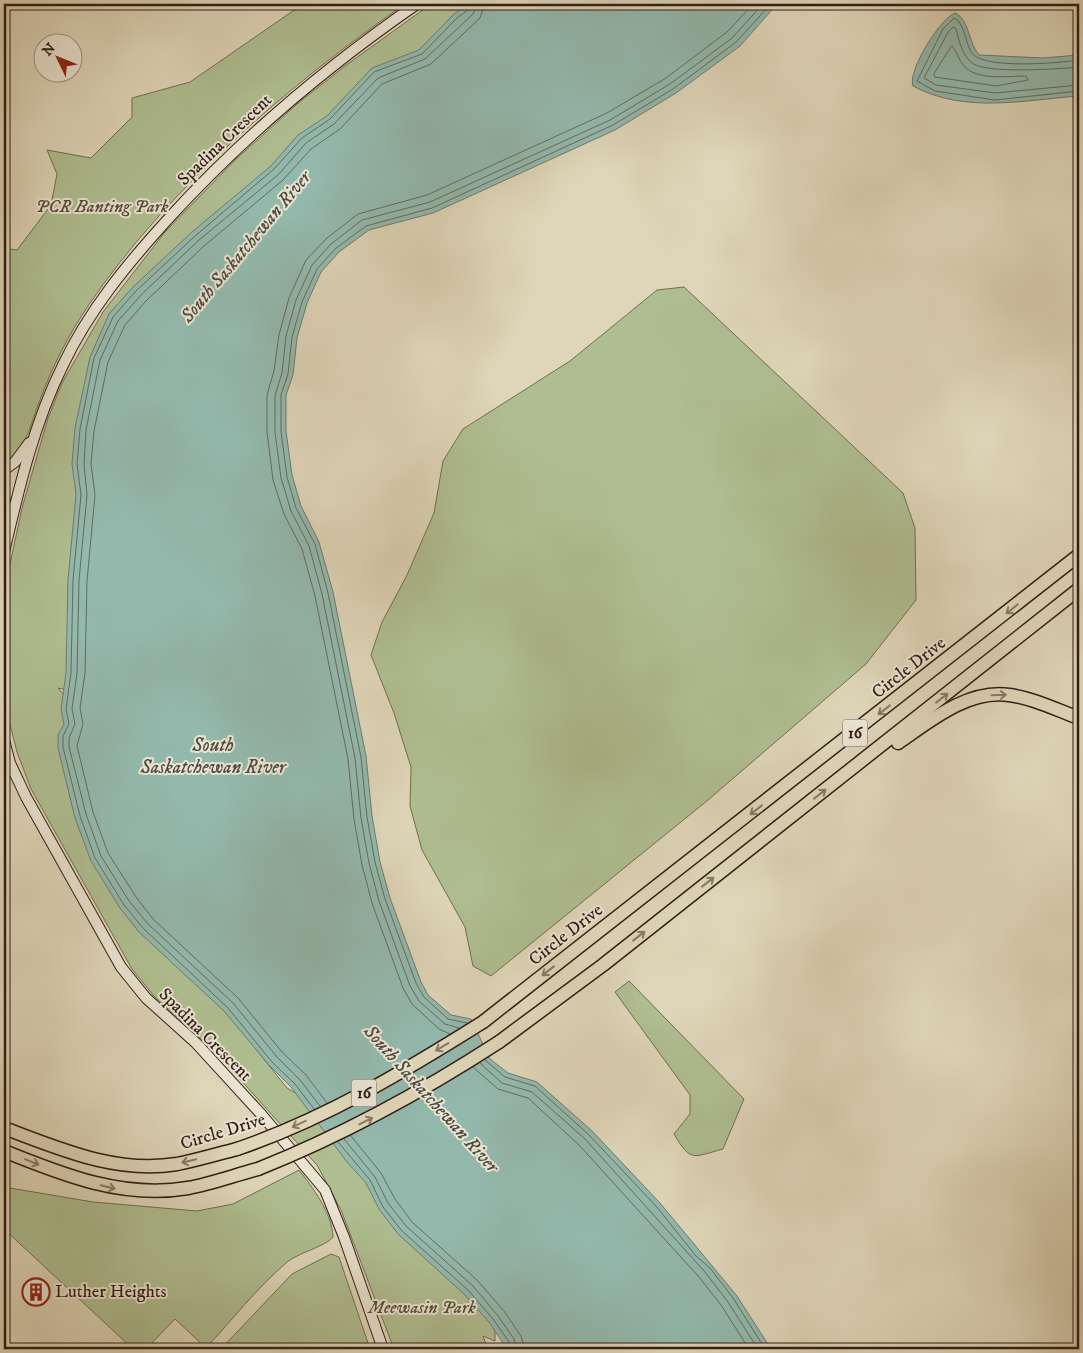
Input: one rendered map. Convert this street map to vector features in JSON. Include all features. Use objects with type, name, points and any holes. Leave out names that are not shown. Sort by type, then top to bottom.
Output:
[{"type":"highway","points":[[1050,578],[1079,549]]},
{"type":"highway","name":"Circle Drive","points":[[4,1128],[68,1152],[116,1164],[153,1166],[176,1164],[236,1149],[280,1133],[375,1088],[483,1022],[1079,555]]},
{"type":"highway","name":"16","points":[[4,1151],[61,1174],[114,1189],[152,1191],[188,1188],[258,1169],[344,1132],[375,1116],[447,1076],[500,1042],[603,965],[1079,590]]},
{"type":"highway","points":[[849,772],[866,765],[948,710],[978,697],[1012,695],[1079,718]]},
{"type":"highway","points":[[4,1120],[68,1152]]},
{"type":"street","name":"Spadina Crescent","points":[[4,552],[35,434],[52,387],[78,336],[103,298],[153,236],[214,170],[280,108],[337,62],[416,4]]},
{"type":"street","points":[[4,470],[20,456],[35,434]]},
{"type":"street","points":[[4,499],[8,511],[7,539]]},
{"type":"street","name":"Spadina Crescent","points":[[4,740],[10,763],[26,797],[121,966],[146,998],[196,1043],[261,1114],[324,1190],[344,1236],[383,1349]]},
{"type":"green space","name":"PCR Banting Park","points":[[303,4],[405,4],[318,68],[275,104],[193,180],[155,221],[120,263],[81,317],[61,351],[50,375],[24,442],[16,455],[4,464],[4,265],[10,249],[17,250],[51,205],[57,174],[47,150],[91,158],[132,117],[132,98],[190,82]]},
{"type":"green space","name":"Meewasin Park","points":[[431,4],[479,4],[68,690],[58,688],[68,699],[216,999],[287,1088],[299,1095],[488,1312],[495,1331],[495,1341],[483,1336],[488,1349],[394,1349],[341,1210],[317,1165],[219,1056],[153,995],[132,969],[31,789],[17,752],[4,701],[4,592],[22,508],[48,418],[62,383],[103,312],[165,232],[234,161],[297,104],[345,66]]},
{"type":"green space","points":[[684,287],[903,493],[915,528],[916,600],[866,664],[708,800],[491,976],[473,966],[465,927],[422,850],[410,806],[411,767],[394,713],[371,655],[382,622],[407,575],[434,513],[443,461],[463,429],[570,361],[657,290]]},
{"type":"green space","points":[[629,981],[744,1099],[723,1149],[699,1155],[689,1154],[674,1134],[690,1114],[690,1095],[615,992]]},
{"type":"green space","points":[[299,1170],[316,1193],[325,1210],[332,1228],[333,1237],[286,1263],[255,1293],[206,1348],[175,1319],[146,1349],[133,1349],[4,1229],[4,1187],[93,1202],[197,1211],[233,1204]]},
{"type":"green space","points":[[331,1254],[339,1257],[370,1349],[221,1349],[292,1274]]},
{"type":"water","name":"South Saskatchewan River","points":[[469,4],[777,4],[740,46],[676,93],[615,130],[433,213],[369,230],[339,252],[321,272],[307,303],[297,338],[293,375],[286,395],[286,431],[292,475],[301,506],[319,542],[333,592],[366,756],[372,816],[380,862],[390,898],[421,982],[428,995],[451,1015],[471,1019],[490,1059],[508,1073],[537,1082],[592,1131],[660,1203],[737,1296],[771,1349],[507,1349],[489,1322],[464,1294],[398,1234],[379,1209],[366,1183],[347,1162],[291,1087],[269,1065],[224,1011],[139,932],[120,908],[91,861],[75,818],[58,748],[58,735],[64,724],[61,709],[66,673],[68,580],[76,494],[72,464],[75,428],[90,357],[109,314],[133,287],[192,232],[271,166],[298,135],[327,116],[372,68],[419,50],[454,14]]},
{"type":"water","points":[[956,13],[967,27],[975,50],[979,55],[1043,58],[1079,55],[1079,96],[1016,102],[974,103],[933,95],[913,86],[915,69],[927,45],[942,24]]},
{"type":"place","name":"Luther Heights","points":[[36,1292]]}]
